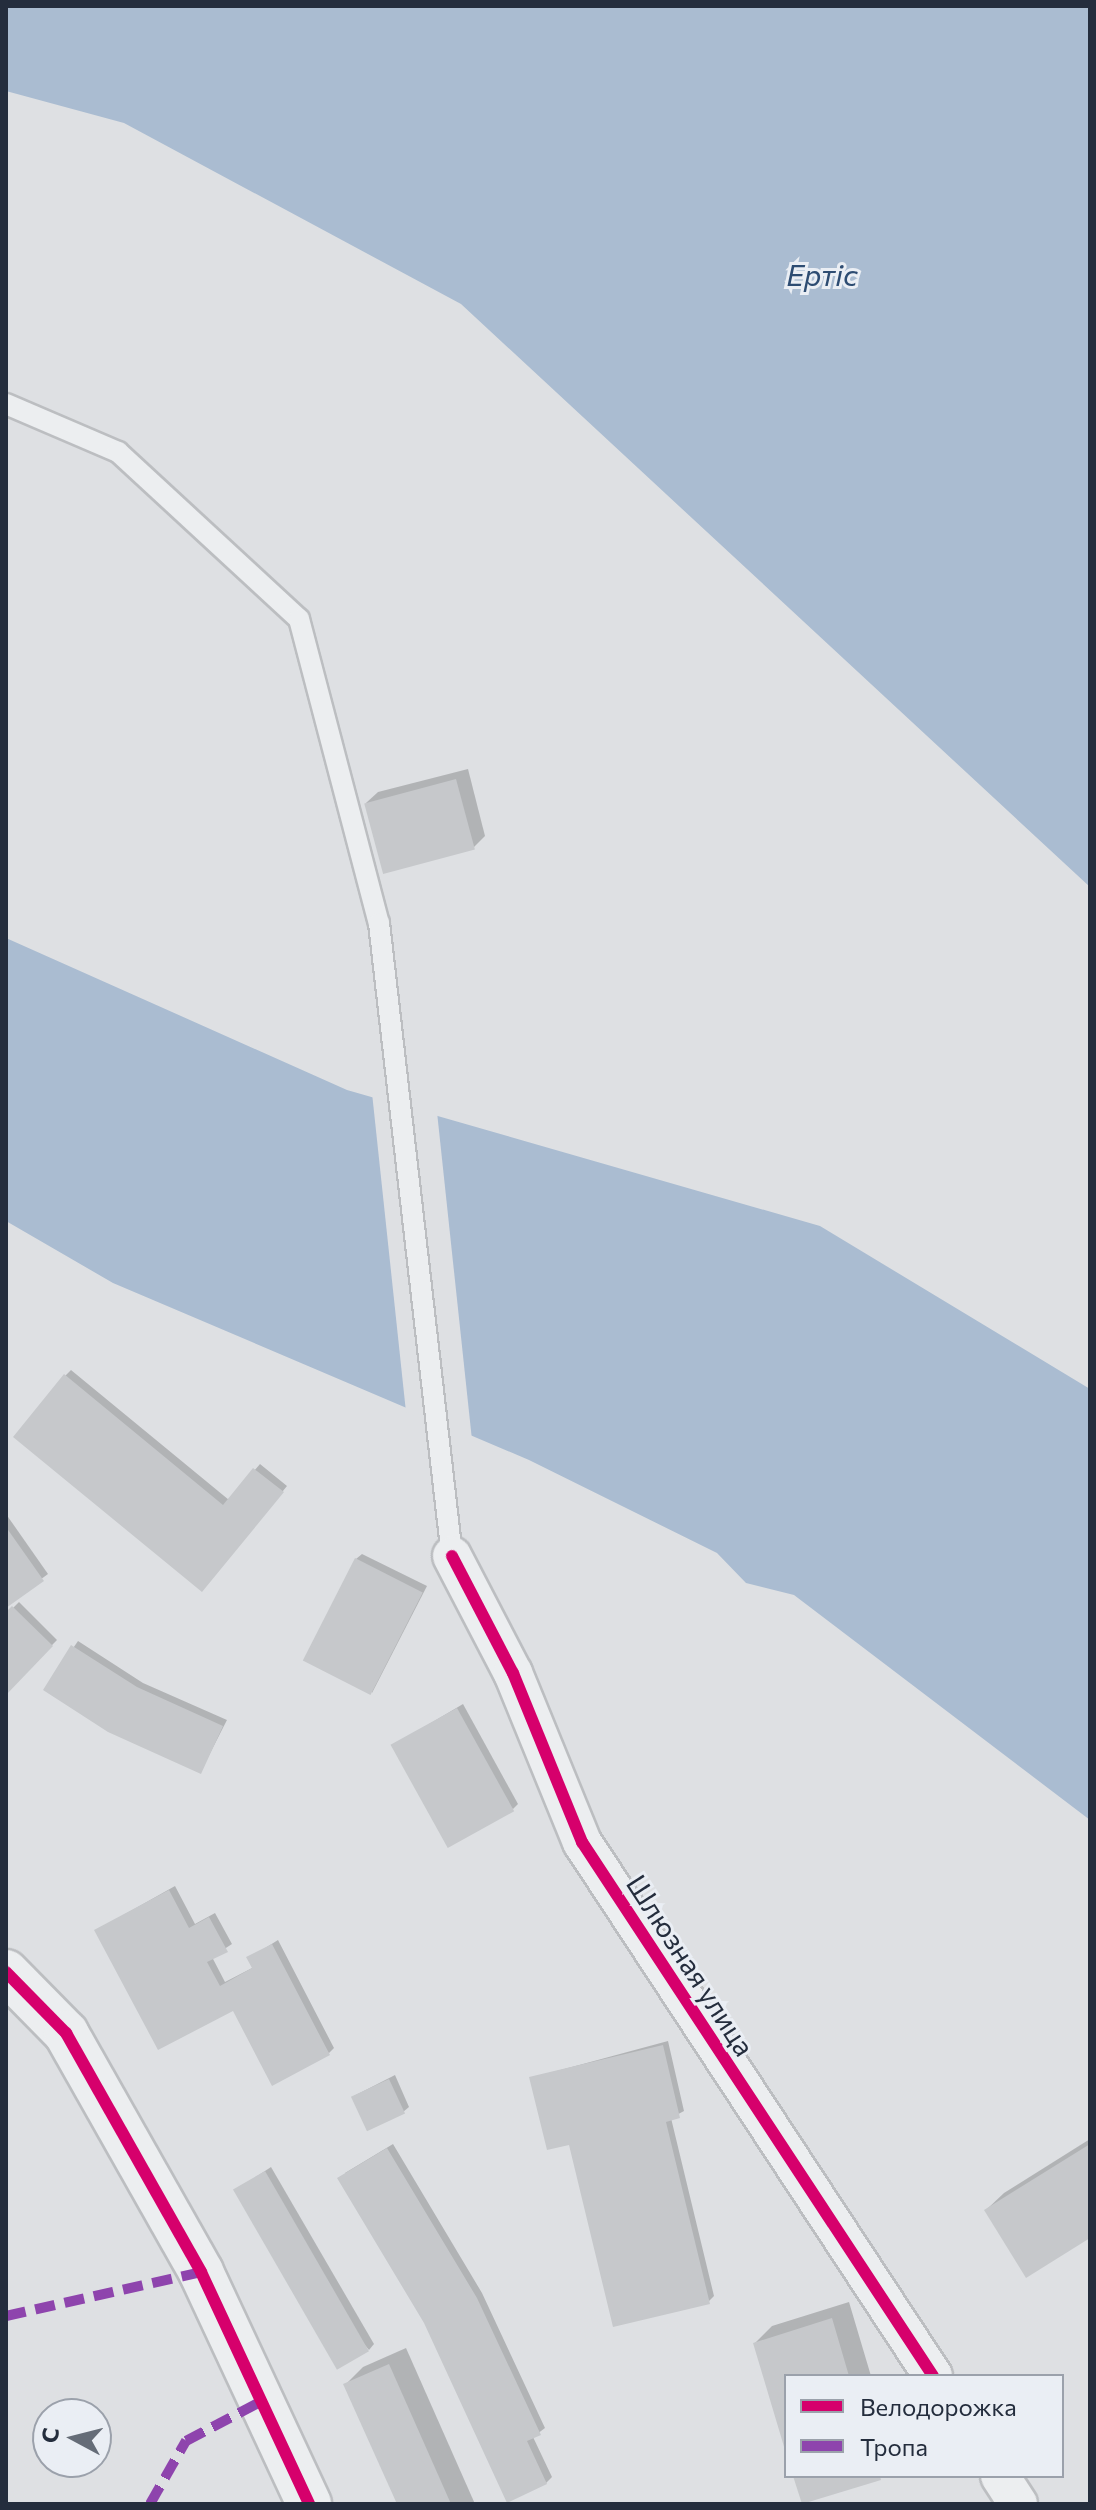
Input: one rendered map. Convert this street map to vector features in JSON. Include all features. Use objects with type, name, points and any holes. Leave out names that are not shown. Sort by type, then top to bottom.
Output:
[{"type":"street","name":"Шлюзная улица","points":[[452,1556],[513,1673],[582,1842],[932,2374]]},
{"type":"street","points":[[6,1972],[66,2033],[201,2272],[309,2504]]},
{"type":"street","points":[[1001,2478],[1018,2504]]},
{"type":"lane","points":[[6,404],[118,452],[299,619],[379,923],[452,1556]]},
{"type":"water","name":"Ертіс","points":[[6,6],[1090,6],[1090,887],[461,304],[124,123],[6,91]]},
{"type":"water","points":[[6,938],[347,1090],[820,1226],[1090,1389],[1090,1820],[794,1595],[746,1583],[717,1553],[529,1460],[113,1283],[6,1221]]},
{"type":"pier","points":[[372,1093],[437,1112],[472,1440],[406,1412]]},
{"type":"building","points":[[456,779],[475,850],[383,874],[364,804]]},
{"type":"building","points":[[64,1374],[223,1505],[253,1468],[284,1492],[202,1592],[13,1437]]},
{"type":"building","points":[[6,1527],[44,1581],[6,1608]]},
{"type":"building","points":[[355,1558],[423,1593],[371,1695],[303,1660]]},
{"type":"building","points":[[12,1606],[53,1646],[6,1695],[6,1612]]},
{"type":"building","points":[[71,1645],[137,1687],[223,1726],[201,1774],[108,1732],[43,1690]]},
{"type":"building","points":[[457,1708],[514,1811],[448,1848],[391,1745]]},
{"type":"building","points":[[169,1890],[189,1928],[209,1917],[228,1952],[207,1962],[220,1986],[252,1968],[246,1957],[272,1944],[330,2055],[272,2086],[233,2011],[158,2050],[94,1930]]},
{"type":"building","points":[[663,2045],[680,2118],[666,2122],[710,2304],[613,2327],[569,2145],[547,2150],[529,2077]]},
{"type":"building","points":[[389,2079],[405,2113],[367,2131],[351,2097]]},
{"type":"building","points":[[1090,2144],[1090,2238],[1026,2278],[984,2210]]},
{"type":"building","points":[[387,2148],[477,2298],[541,2435],[527,2441],[547,2484],[507,2503],[424,2323],[337,2178]]},
{"type":"building","points":[[265,2171],[369,2351],[337,2370],[233,2190]]},
{"type":"building","points":[[832,2318],[848,2374],[784,2374],[784,2447],[753,2343]]},
{"type":"building","points":[[389,2364],[451,2504],[397,2504],[343,2384]]},
{"type":"building","points":[[794,2478],[880,2478],[881,2480],[802,2504]]},
{"type":"marked path","points":[[6,2316],[201,2272]]},
{"type":"marked path","points":[[150,2504],[186,2441],[258,2403]]},
{"type":"cycle path","points":[[452,1556],[513,1673],[582,1842],[932,2374]]},
{"type":"cycle path","points":[[6,1972],[66,2033],[201,2272],[309,2504]]}]
